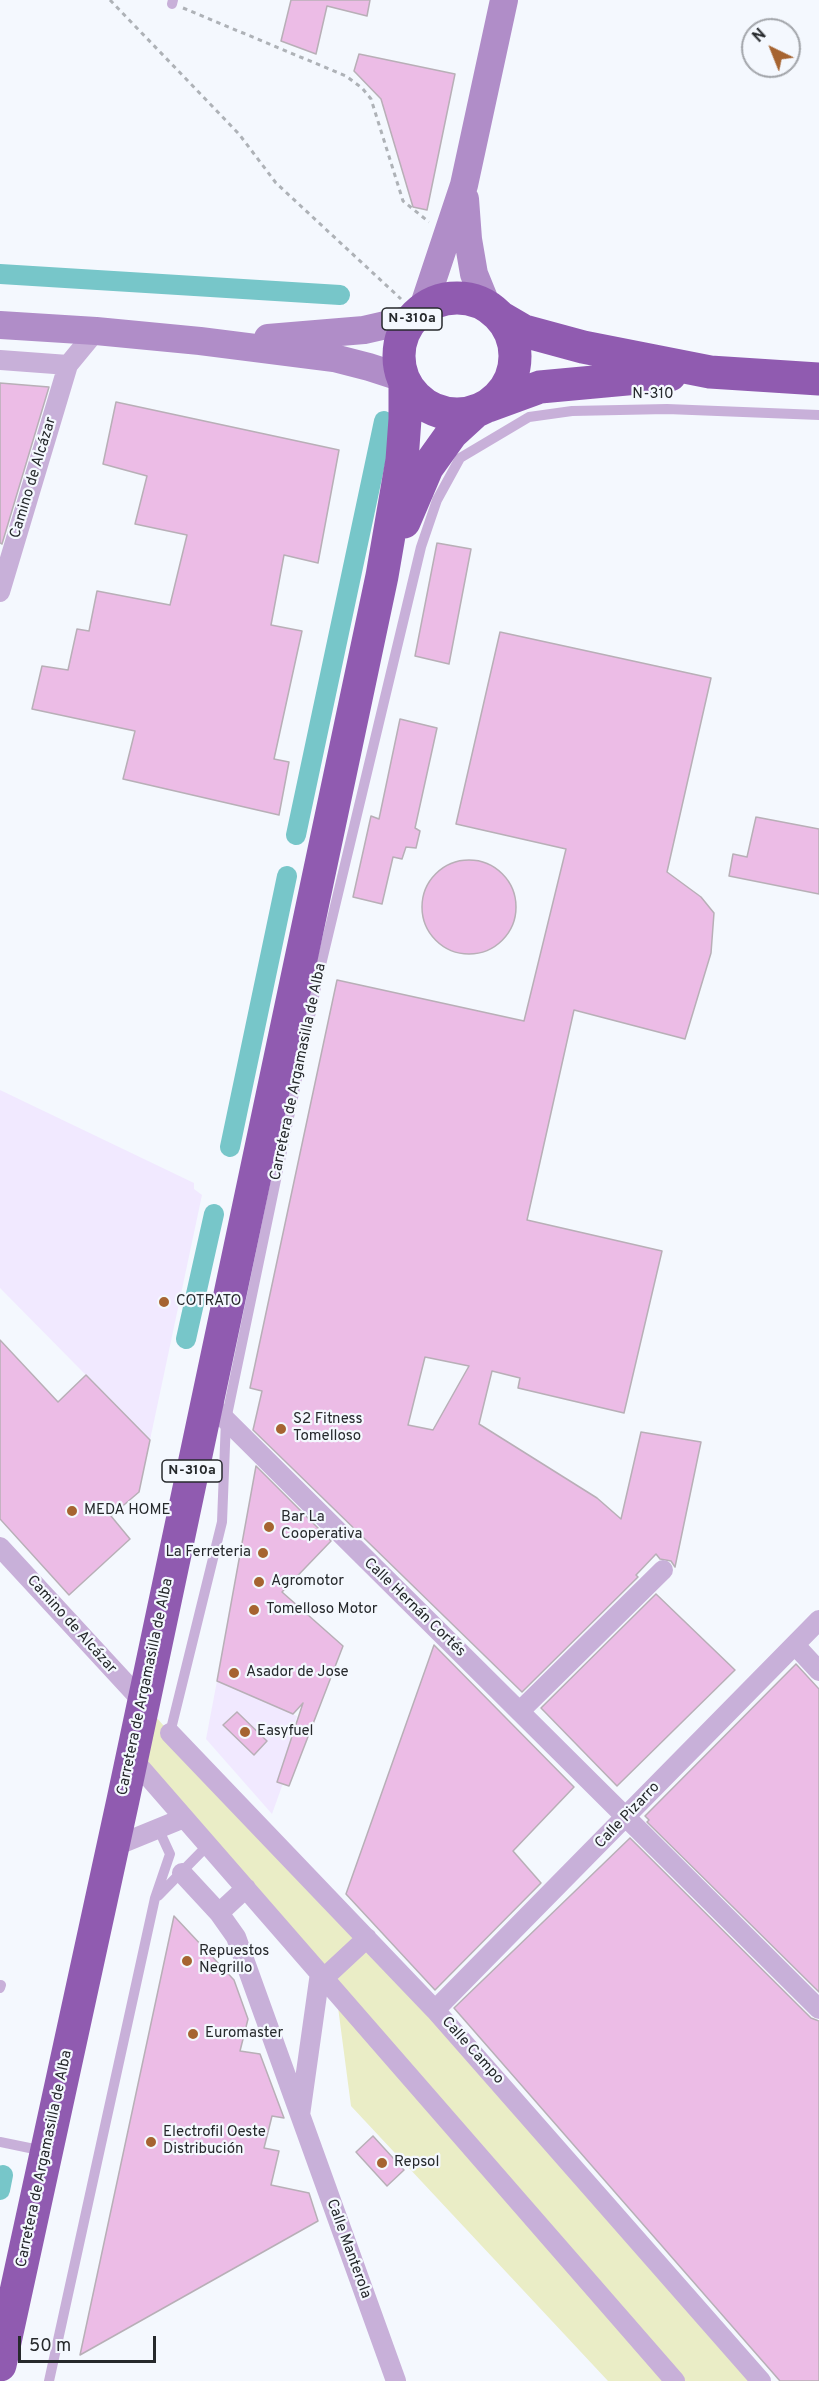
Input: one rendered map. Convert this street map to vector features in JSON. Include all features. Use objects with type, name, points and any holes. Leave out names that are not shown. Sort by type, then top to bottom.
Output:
[{"type":"highway","name":"N-310a","points":[[382,576],[402,460],[405,419],[404,380],[399,363],[399,348],[404,332],[417,314],[444,299],[466,298],[524,331],[583,347],[710,372],[819,380]]},
{"type":"highway","name":"N-310a","points":[[485,418],[512,375],[515,355],[511,335],[494,312]]},
{"type":"highway","name":"N-310a","points":[[382,576],[427,468],[452,433],[485,418],[540,387],[710,372]]},
{"type":"highway","name":"N-310a","points":[[404,380],[414,396],[428,407],[443,413],[485,418]]},
{"type":"highway","name":"Carretera de Argamasilla de Alba","points":[[0,2365],[113,1847],[142,1702],[216,1411],[382,576]]},
{"type":"main road","points":[[200,341],[355,331],[417,314],[464,185],[504,0]]},
{"type":"main road","points":[[464,185],[468,239],[474,274],[494,312]]},
{"type":"main road","points":[[0,325],[200,341],[334,358],[369,367],[404,380]]},
{"type":"street","points":[[0,360],[68,364],[96,331]]},
{"type":"street","name":"Camino de Alcázar","points":[[0,592],[68,364]]},
{"type":"street","name":"Calle Hernán Cortés","points":[[216,1411],[819,2009]]},
{"type":"street","name":"Camino de Alcázar","points":[[0,1547],[142,1702]]},
{"type":"street","points":[[520,1711],[663,1570]]},
{"type":"street","name":"Calle Pizarro","points":[[435,2010],[819,1620]]},
{"type":"street","points":[[795,1645],[819,1671]]},
{"type":"street","name":"Calle Campo","points":[[170,1733],[435,2010],[761,2381]]},
{"type":"street","points":[[132,1758],[675,2381]]},
{"type":"street","points":[[113,1847],[184,1818]]},
{"type":"street","name":"Calle Manterola","points":[[182,1873],[219,1913],[236,1936],[396,2381]]},
{"type":"street","points":[[219,1913],[246,1888]]},
{"type":"street","points":[[322,1975],[367,1938]]},
{"type":"street","name":"Calle Manterola","points":[[300,2117],[322,1975]]},
{"type":"lane","name":"N-310","points":[[485,418],[529,417],[572,411],[667,409],[819,415]]},
{"type":"lane","name":"Carretera de Argamasilla de Alba","points":[[170,1733],[222,1522],[216,1411],[421,547],[437,500],[485,418]]},
{"type":"lane","points":[[49,2381],[155,1898],[170,1854],[158,1828]]},
{"type":"lane","points":[[155,1898],[208,1845]]},
{"type":"lane","points":[[0,2142],[46,2152]]},
{"type":"path","points":[[110,0],[239,134],[276,183],[417,314]]},
{"type":"path","points":[[172,2],[346,76],[362,88],[371,99],[403,201],[446,237]]},
{"type":"shaded area","points":[[0,1090],[194,1183],[194,1189],[202,1195],[150,1440],[0,1288]]},
{"type":"shaded area","points":[[217,1681],[297,1716],[285,1758],[291,1761],[272,1814],[206,1739]]},
{"type":"green space","points":[[143,1702],[761,2381],[608,2381],[351,2106],[336,1992],[132,1758]]},
{"type":"building","points":[[291,0],[370,0],[367,16],[327,6],[316,54],[281,41]]},
{"type":"building","points":[[359,54],[455,74],[427,210],[413,207],[381,99],[354,71]]},
{"type":"building","points":[[0,383],[49,387],[2,544],[0,543]]},
{"type":"building","points":[[116,402],[339,450],[318,563],[284,555],[271,625],[302,631],[274,759],[289,762],[279,815],[123,779],[135,731],[32,709],[42,666],[68,670],[77,629],[89,631],[97,591],[170,605],[187,535],[135,524],[147,476],[103,464]]},
{"type":"building","points":[[437,543],[471,549],[449,664],[415,656]]},
{"type":"building","points":[[500,632],[711,678],[667,872],[701,897],[714,913],[711,953],[685,1039],[574,1010],[527,1220],[662,1251],[624,1413],[518,1388],[520,1378],[492,1371],[479,1424],[597,1498],[621,1519],[641,1432],[701,1442],[675,1567],[671,1561],[660,1559],[656,1554],[636,1575],[638,1577],[522,1692],[253,1430],[262,1391],[250,1388],[337,980],[524,1021],[566,849],[456,824]],"holes":[[[425,1357],[469,1366],[433,1430],[408,1425]]]},
{"type":"building","points":[[400,719],[437,728],[415,828],[420,831],[416,848],[406,847],[402,859],[393,857],[382,904],[353,897],[371,816],[379,819]]},
{"type":"building","points":[[756,817],[819,829],[819,894],[729,876],[733,854],[747,857]]},
{"type":"building","points":[[469,860],[487,863],[502,874],[513,889],[516,907],[513,925],[502,940],[487,951],[469,954],[451,951],[436,940],[425,925],[422,907],[425,889],[436,874],[451,863]]},
{"type":"building","points":[[0,1340],[58,1402],[86,1375],[150,1440],[139,1492],[111,1516],[130,1539],[69,1595],[0,1519]]},
{"type":"building","points":[[256,1466],[331,1541],[282,1592],[343,1646],[289,1786],[277,1782],[303,1703],[293,1714],[217,1681]]},
{"type":"building","points":[[656,1594],[735,1670],[617,1786],[541,1708]]},
{"type":"building","points":[[434,1645],[574,1787],[513,1851],[541,1883],[435,1990],[346,1894]]},
{"type":"building","points":[[796,1664],[819,1689],[819,1992],[647,1822],[649,1820],[645,1816]]},
{"type":"building","points":[[237,1712],[267,1741],[254,1755],[223,1725]]},
{"type":"building","points":[[630,1838],[811,2018],[819,2021],[819,2381],[780,2381],[454,2008]]},
{"type":"building","points":[[174,1916],[234,1980],[248,2019],[240,2051],[260,2054],[284,2118],[272,2116],[264,2148],[279,2151],[271,2185],[309,2193],[318,2221],[80,2355]]},
{"type":"building","points":[[373,2136],[404,2170],[387,2186],[356,2152]]},
{"type":"waterway","points":[[0,274],[340,295]]},
{"type":"waterway","points":[[296,835],[384,421]]},
{"type":"waterway","points":[[230,1147],[287,876]]},
{"type":"waterway","points":[[186,1339],[214,1214]]},
{"type":"waterway","points":[[0,2190],[3,2175]]},
{"type":"place","name":"COTRATO","points":[[164,1302]]},
{"type":"place","name":"S2 Fitness Tomelloso","points":[[281,1429]]},
{"type":"place","name":"MEDA HOME","points":[[72,1511]]},
{"type":"place","name":"Bar La Cooperativa","points":[[269,1527]]},
{"type":"place","name":"La Ferreteria","points":[[263,1553]]},
{"type":"place","name":"Agromotor","points":[[259,1582]]},
{"type":"place","name":"Tomelloso Motor","points":[[254,1610]]},
{"type":"place","name":"Asador de Jose","points":[[234,1673]]},
{"type":"place","name":"Easyfuel","points":[[245,1732]]},
{"type":"place","name":"Repuestos Negrillo","points":[[187,1961]]},
{"type":"place","name":"Euromaster","points":[[193,2034]]},
{"type":"place","name":"Electrofil Oeste Distribución","points":[[151,2142]]},
{"type":"place","name":"Repsol","points":[[382,2163]]}]
